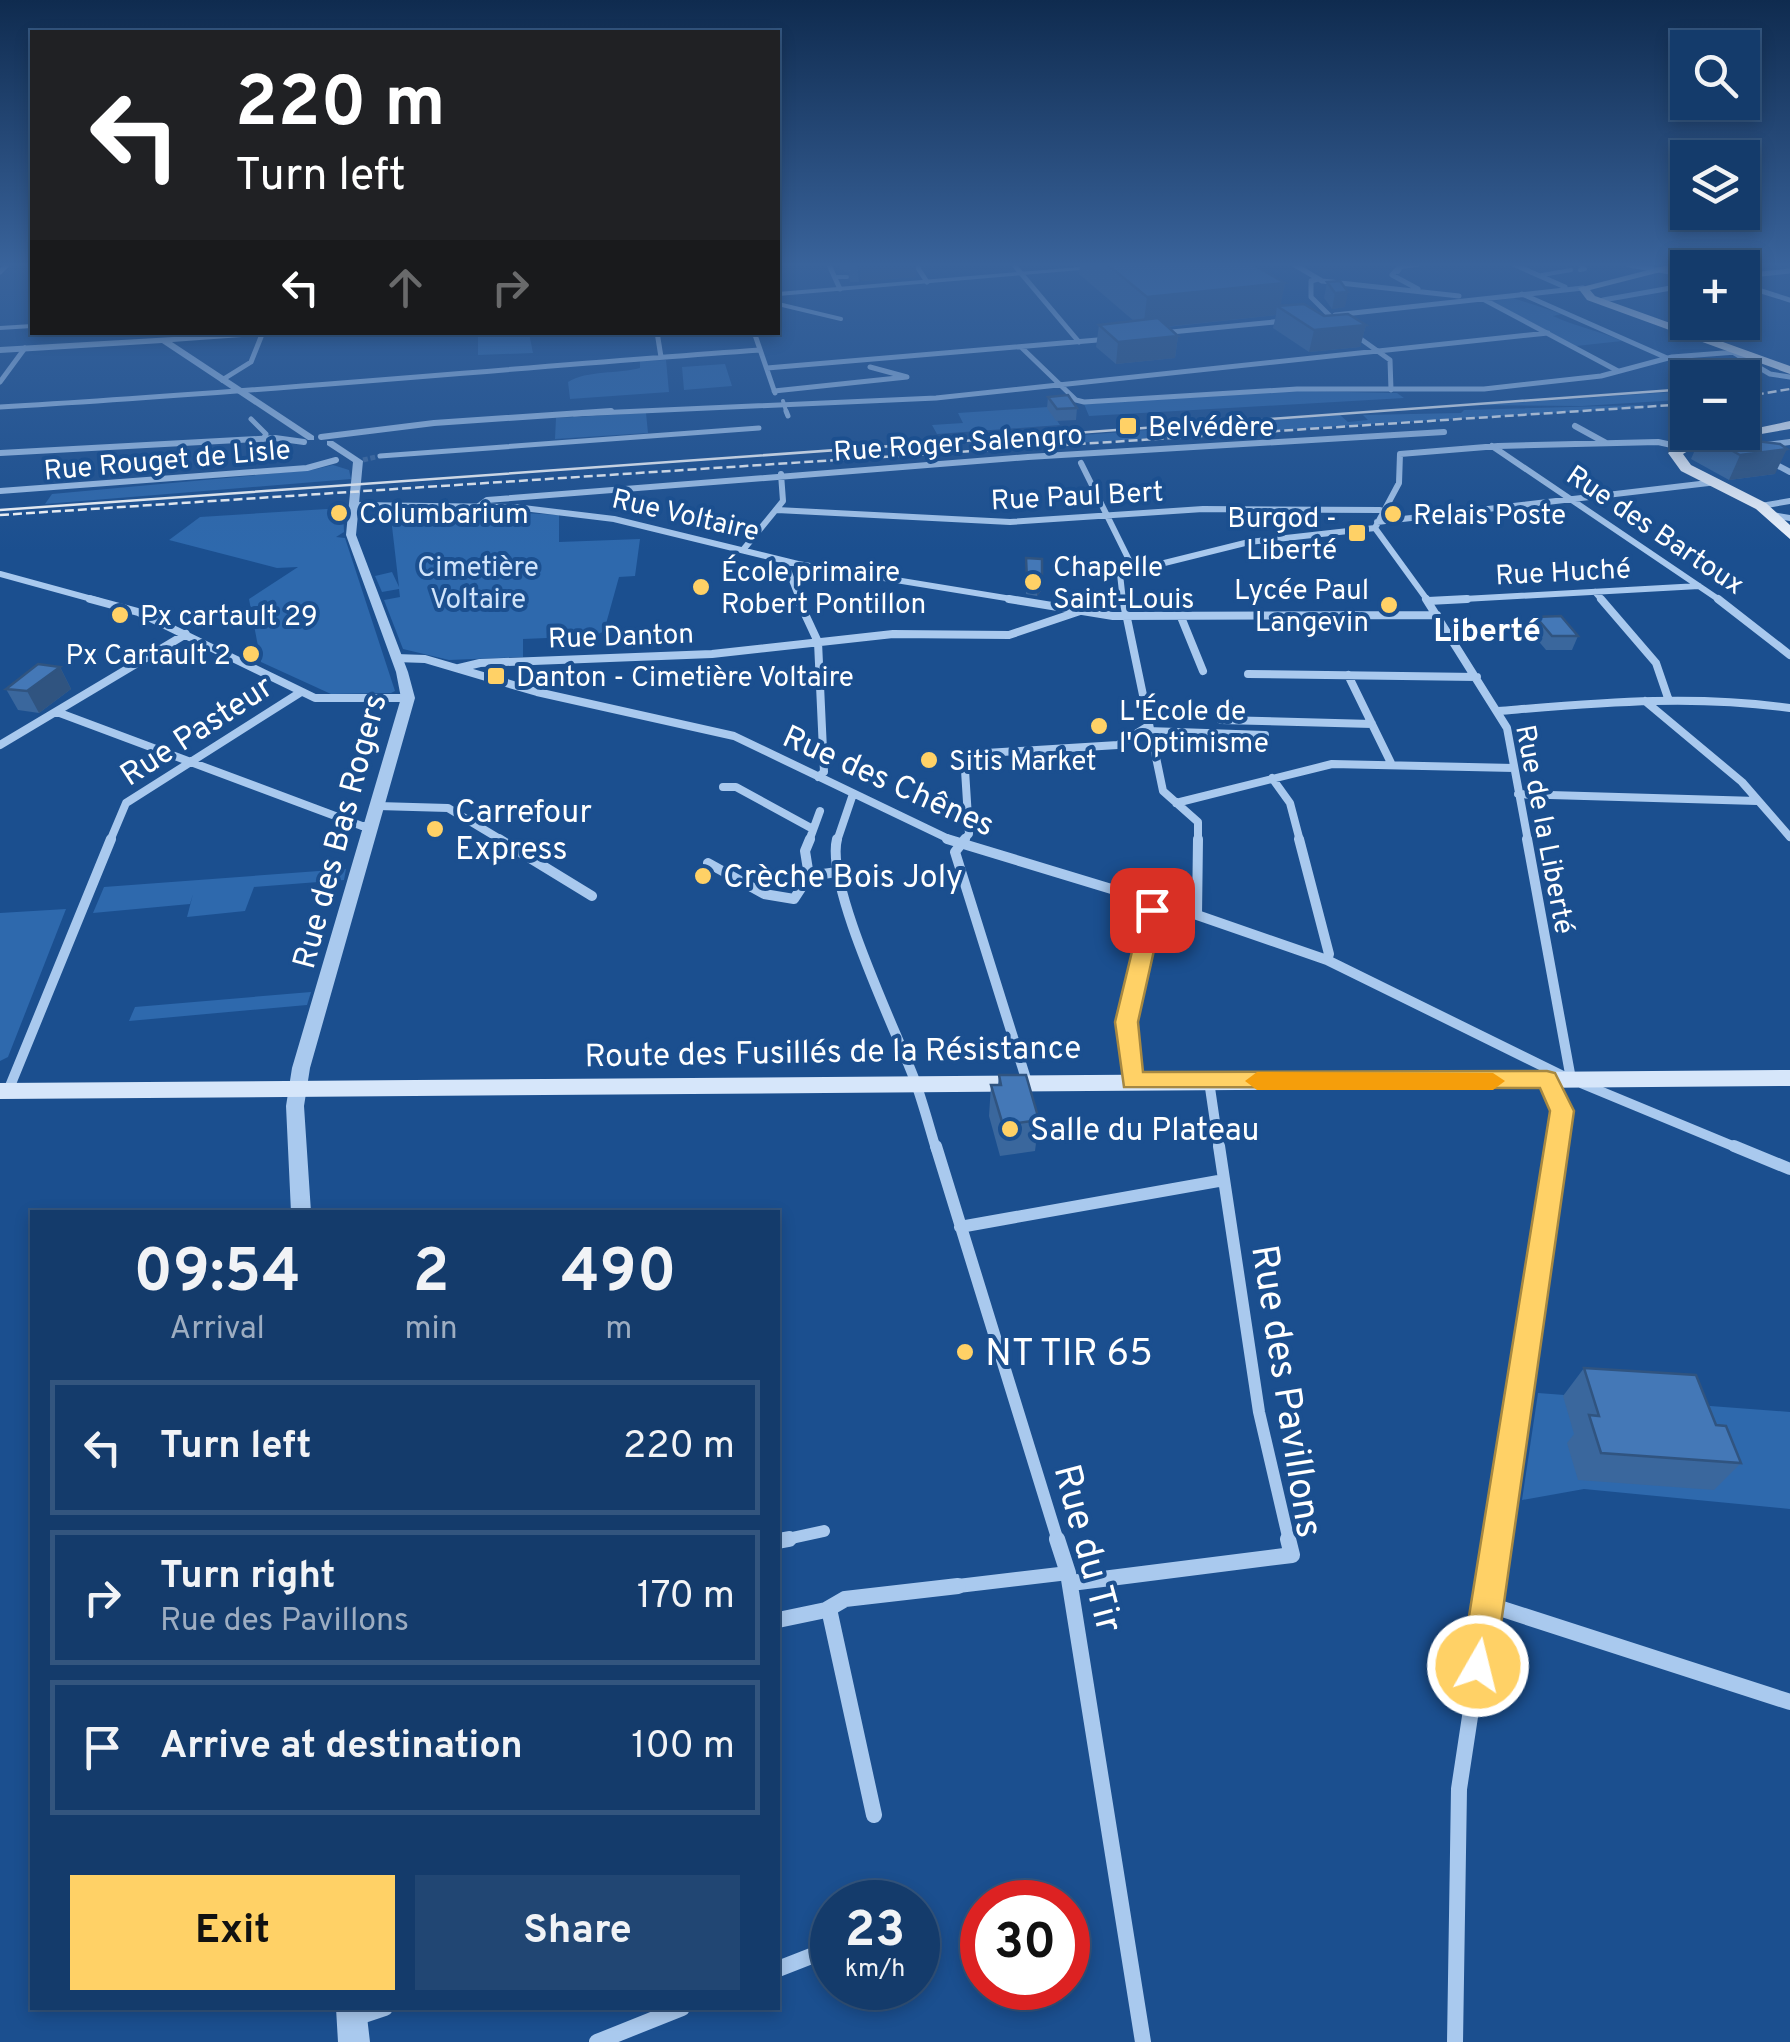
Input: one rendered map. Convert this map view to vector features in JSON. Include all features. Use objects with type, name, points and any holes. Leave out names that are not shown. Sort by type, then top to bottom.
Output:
[{"type":"main road","points":[[1756,360],[1790,374]]},
{"type":"main road","points":[[1760,360],[1790,374]]},
{"type":"main road","points":[[1760,428],[1790,423]]},
{"type":"main road","points":[[1790,423],[1689,451],[1690,463],[1766,510],[1790,534]]},
{"type":"main road","points":[[1679,450],[1678,463],[1718,482]]},
{"type":"main road","name":"Route des Fusillés de la Résistance","points":[[4,1091],[1790,1078]]},
{"type":"street","points":[[0,382],[16,360]]},
{"type":"street","points":[[192,360],[359,465]]},
{"type":"street","points":[[222,380],[252,360]]},
{"type":"street","name":"Rue Rouget de Lisle","points":[[240,392],[610,360]]},
{"type":"street","points":[[764,360],[788,416]]},
{"type":"street","points":[[767,368],[904,360]]},
{"type":"street","points":[[1034,360],[1081,402],[1296,389],[1484,389],[1619,372],[1660,360]]},
{"type":"street","points":[[0,453],[262,439],[318,441],[392,427],[781,401],[936,398],[1300,360]]},
{"type":"street","points":[[1389,360],[1396,368],[1391,390]]},
{"type":"street","points":[[1598,360],[1619,372]]},
{"type":"street","points":[[774,391],[893,381],[907,376],[868,364]]},
{"type":"street","points":[[0,407],[240,392]]},
{"type":"street","points":[[252,419],[266,434],[262,439]]},
{"type":"street","points":[[1575,426],[1607,444]]},
{"type":"street","points":[[380,456],[759,428]]},
{"type":"street","name":"Rue Roger Salengro","points":[[478,507],[487,500],[781,474],[1444,432]]},
{"type":"street","points":[[318,441],[336,460],[359,465]]},
{"type":"street","points":[[1376,525],[1380,510],[1402,482],[1405,471],[1400,454],[1492,446],[1658,442],[1670,445]]},
{"type":"street","points":[[1760,446],[1790,442]]},
{"type":"street","name":"Rue des Bartoux","points":[[1492,446],[1700,586],[1790,654]]},
{"type":"street","points":[[1759,456],[1790,472]]},
{"type":"street","name":"Rue Rouget de Lisle","points":[[0,491],[306,468],[336,460]]},
{"type":"street","points":[[1081,463],[1133,568]]},
{"type":"street","name":"Rue des Bas Rogers","points":[[301,1210],[298,1090],[408,698],[351,535],[359,465]]},
{"type":"street","points":[[744,550],[785,496],[781,474]]},
{"type":"street","points":[[1197,915],[1198,822],[1162,791],[1125,617],[1120,574],[1293,535],[1718,482]]},
{"type":"street","points":[[1766,510],[1790,500]]},
{"type":"street","name":"Rue Voltaire","points":[[352,505],[535,508],[614,518],[786,561],[1125,617],[1437,614]]},
{"type":"street","name":"Rue Paul Bert","points":[[777,510],[1010,522],[1203,509],[1380,510]]},
{"type":"street","points":[[1766,510],[1790,518]]},
{"type":"street","name":"Rue de la Liberté","points":[[1376,525],[1507,728],[1571,1079]]},
{"type":"street","points":[[786,561],[783,564],[818,642],[824,772],[818,777]]},
{"type":"street","points":[[0,574],[138,612],[301,692],[336,701],[408,698]]},
{"type":"street","name":"Rue Huché","points":[[1428,601],[1700,586]]},
{"type":"street","points":[[1595,592],[1656,663],[1668,698]]},
{"type":"street","name":"Rue Danton","points":[[458,668],[480,662],[712,654],[893,634],[1009,634],[1080,610]]},
{"type":"street","points":[[1181,617],[1202,671]]},
{"type":"street","points":[[0,745],[184,633]]},
{"type":"street","name":"Rue des Chênes","points":[[396,658],[425,659],[537,692],[734,736],[960,845],[1197,915],[1327,960],[1544,1069],[1790,1169]]},
{"type":"street","points":[[1248,674],[1477,677]]},
{"type":"street","points":[[1348,675],[1391,764]]},
{"type":"street","name":"Rue Pasteur","points":[[4,1091],[126,803],[301,692]]},
{"type":"street","points":[[1498,711],[1668,698],[1724,699],[1790,708]]},
{"type":"street","points":[[1645,701],[1742,782],[1790,837]]},
{"type":"street","points":[[56,712],[362,826],[373,826]]},
{"type":"street","points":[[1221,720],[1372,724]]},
{"type":"street","points":[[1027,1082],[955,852],[969,834],[965,770],[973,760],[986,754],[1118,745],[1148,729],[1265,735]]},
{"type":"street","points":[[1176,803],[1332,764],[1514,768]]},
{"type":"street","points":[[1272,778],[1290,803],[1329,954],[1327,960]]},
{"type":"street","points":[[723,787],[736,787],[811,828]]},
{"type":"street","points":[[708,864],[764,894],[794,898],[810,876],[837,872],[833,855],[853,794]]},
{"type":"street","points":[[1518,794],[1758,801]]},
{"type":"street","points":[[378,806],[448,808],[592,896]]},
{"type":"street","points":[[810,876],[804,851],[820,810]]},
{"type":"street","name":"Rue du Tir","points":[[837,872],[861,950],[916,1084],[1070,1578],[1143,2042]]},
{"type":"street","points":[[1132,1081],[1127,1022],[1154,902]]},
{"type":"street","name":"Rue des Pavillons","points":[[1070,1578],[1292,1556],[1259,1412],[1209,1080]]},
{"type":"street","points":[[1456,2042],[1459,1789],[1562,1111],[1547,1080]]},
{"type":"street","points":[[960,1227],[1224,1180]]},
{"type":"street","points":[[780,1541],[824,1531]]},
{"type":"street","points":[[780,1620],[828,1609],[845,1599],[1070,1578]]},
{"type":"street","points":[[1486,1604],[1790,1702]]},
{"type":"street","points":[[828,1609],[874,1815]]},
{"type":"street","points":[[780,1969],[810,1957]]},
{"type":"street","points":[[353,2023],[380,2010]]},
{"type":"street","points":[[597,2042],[677,2010]]},
{"type":"green space","points":[[666,360],[669,392],[570,399],[568,382],[640,368],[640,361]]},
{"type":"green space","points":[[725,364],[732,386],[684,390],[682,367]]},
{"type":"green space","points":[[1298,391],[1397,393],[1404,398],[1089,416],[1084,404]]},
{"type":"green space","points":[[1670,392],[1670,400],[1582,406],[1478,405]]},
{"type":"green space","points":[[1048,407],[1060,425],[937,434],[932,425],[963,423],[958,413]]},
{"type":"green space","points":[[1646,407],[1012,447],[1008,441],[1340,415],[1348,422],[1368,420],[1363,415]]},
{"type":"green space","points":[[646,413],[648,433],[555,439],[556,418]]},
{"type":"green space","points":[[333,465],[349,470],[351,479],[45,504],[52,494]]},
{"type":"green space","points":[[343,508],[344,532],[336,537],[345,538],[395,691],[391,693],[331,694],[261,662],[249,599],[298,567],[277,568],[169,540],[200,517]]},
{"type":"green space","name":"Cimetière Voltaire","points":[[390,509],[439,510],[439,514],[471,510],[559,515],[559,542],[640,539],[635,576],[619,577],[604,631],[595,636],[523,639],[523,657],[449,660],[403,649],[384,600],[400,597],[399,589],[382,592],[375,576],[392,572],[399,587]]},
{"type":"green space","points":[[346,869],[344,880],[254,887],[245,911],[187,917],[193,894],[190,904],[93,913],[104,887]]},
{"type":"green space","points":[[66,909],[8,1057],[0,1061],[0,913]]},
{"type":"green space","points":[[311,992],[307,1005],[129,1021],[135,1007]]},
{"type":"green space","points":[[1538,1393],[1790,1412],[1790,1509],[1584,1489],[1522,1500]]},
{"type":"building","points":[[1068,395],[1077,408],[1057,409],[1048,397]]},
{"type":"building","points":[[1760,441],[1787,449],[1740,455],[1731,450],[1760,450]]},
{"type":"building","points":[[1026,558],[1042,559],[1042,577],[1038,582],[1027,580]]},
{"type":"building","points":[[1561,616],[1578,636],[1552,636],[1536,617]]},
{"type":"building","points":[[38,664],[60,667],[27,691],[6,689]]},
{"type":"building","points":[[999,1075],[1026,1075],[1039,1120],[1003,1125],[991,1085],[1001,1085]]},
{"type":"building","points":[[1584,1368],[1696,1375],[1716,1425],[1726,1426],[1741,1463],[1601,1453],[1589,1415],[1599,1416]]},
{"type":"tunnel","points":[[363,460],[380,456]]},
{"type":"tram line","points":[[0,510],[1670,390]]},
{"type":"railway","points":[[1760,394],[1790,389]]},
{"type":"railway","points":[[0,515],[1670,405]]},
{"type":"slow traffic","points":[[1257,1081],[1493,1081]]},
{"type":"place","name":"Belvédère","points":[[1128,426]]},
{"type":"place","name":"Columbarium","points":[[339,513]]},
{"type":"place","name":"Relais Poste","points":[[1393,514]]},
{"type":"place","name":"Burgod - Liberté","points":[[1357,533]]},
{"type":"place","name":"Chapelle Saint-Louis","points":[[1033,582]]},
{"type":"place","name":"École primaire Robert Pontillon","points":[[701,587]]},
{"type":"place","name":"Lycée Paul Langevin","points":[[1389,605]]},
{"type":"place","name":"Px cartault 29","points":[[120,615]]},
{"type":"place","name":"Px Cartault 2","points":[[251,654]]},
{"type":"place","name":"Danton - Cimetière Voltaire","points":[[496,676]]},
{"type":"place","name":"L'École de l'Optimisme","points":[[1099,726]]},
{"type":"place","name":"Sitis Market","points":[[929,760]]},
{"type":"place","name":"Carrefour Express","points":[[435,829]]},
{"type":"place","name":"Crèche Bois Joly","points":[[703,876]]},
{"type":"place","name":"Salle du Plateau","points":[[1010,1129]]},
{"type":"place","name":"NT TIR 65","points":[[965,1352]]},
{"type":"district","name":"Liberté","points":[[1487,630]]},
{"type":"route","points":[[1152,910],[1127,1022],[1132,1081],[1547,1080],[1556,1095],[1562,1111],[1478,1666]]}]
